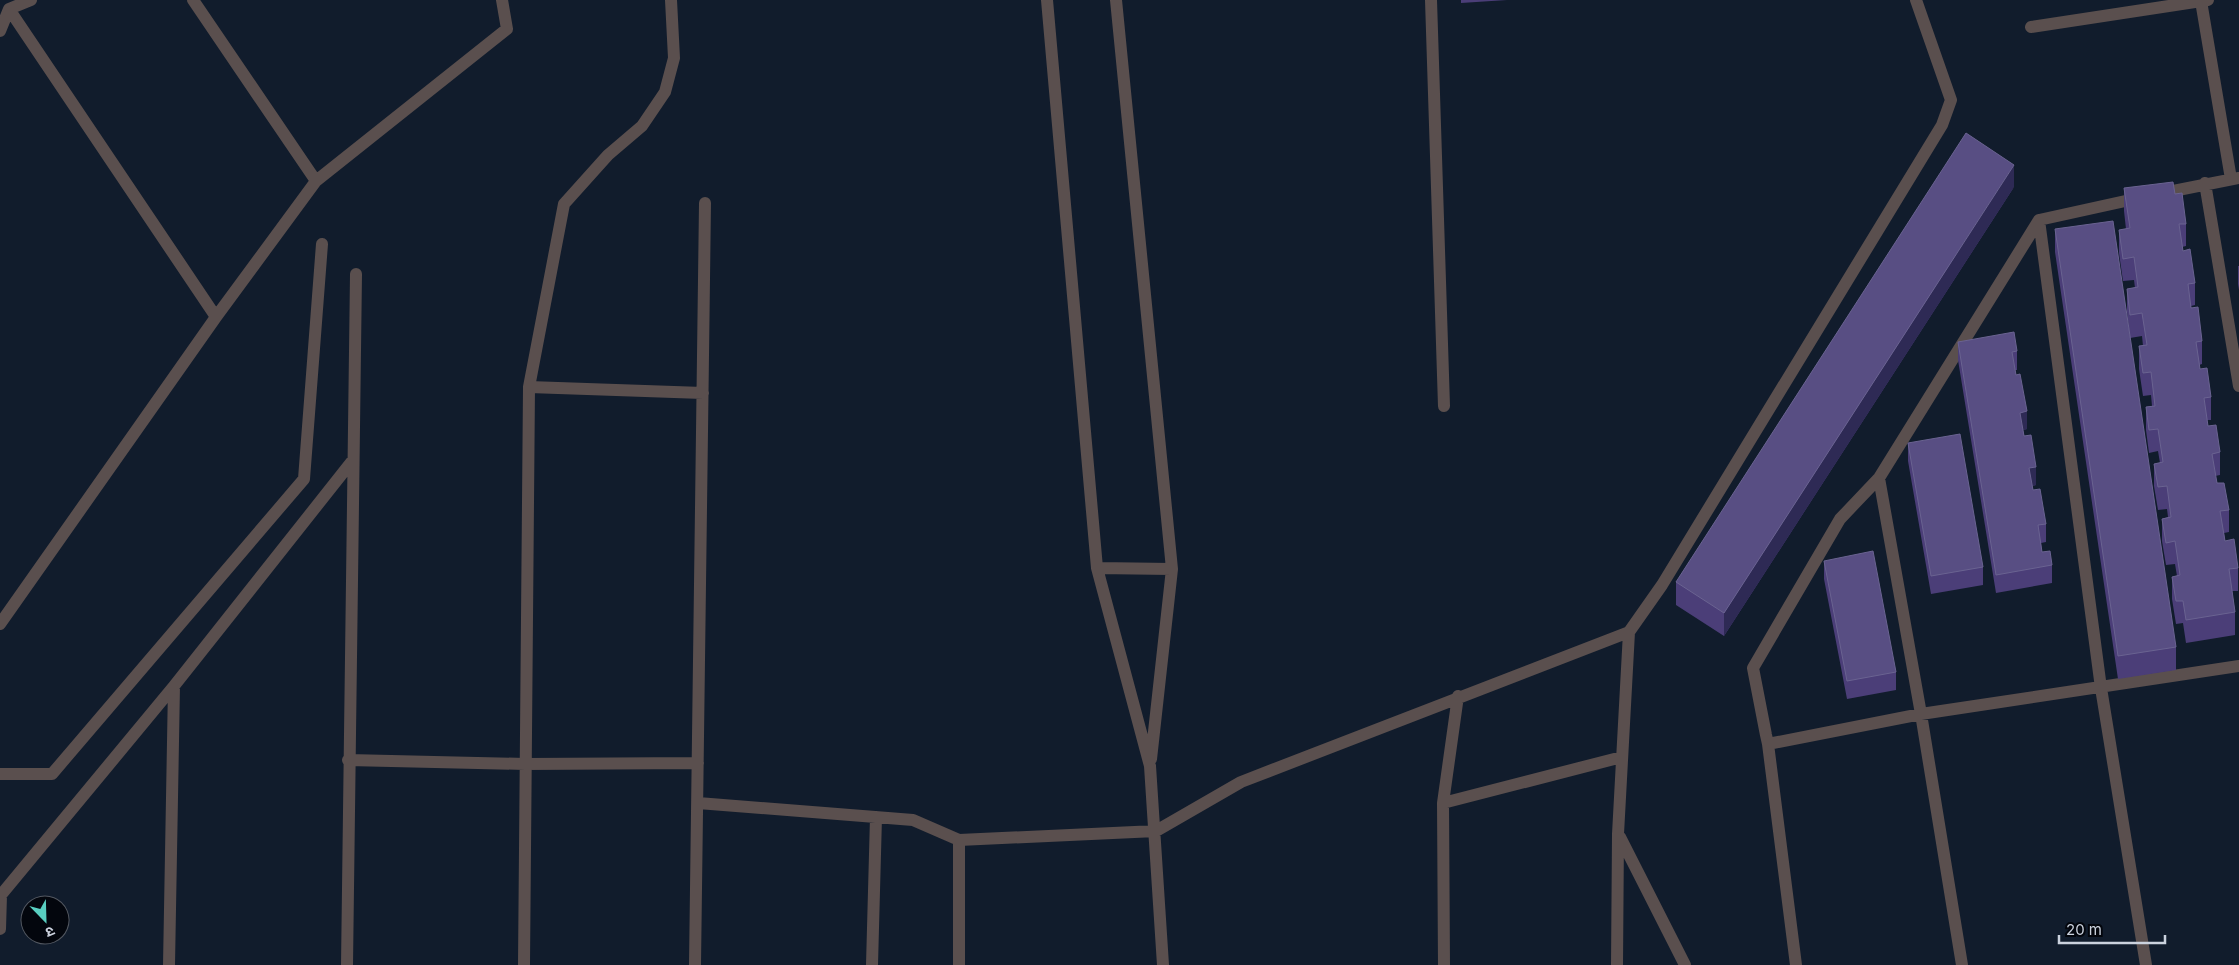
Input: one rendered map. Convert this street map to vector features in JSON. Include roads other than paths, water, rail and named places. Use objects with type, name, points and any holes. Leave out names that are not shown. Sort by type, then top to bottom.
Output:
[{"type":"street","points":[[0,31],[10,9],[31,0]]},
{"type":"street","points":[[193,0],[316,181]]},
{"type":"street","points":[[0,624],[216,317],[316,181],[506,29],[502,0]]},
{"type":"street","points":[[524,965],[529,388],[564,204],[608,155],[642,126],[665,92],[674,58],[671,0]]},
{"type":"street","points":[[1047,0],[1097,568],[1150,766],[1156,831],[1163,965]]},
{"type":"street","points":[[1116,0],[1172,569],[1150,766]]},
{"type":"street","points":[[1431,0],[1444,406]]},
{"type":"street","points":[[1617,965],[1618,834],[1629,632],[1662,585],[1942,125],[1951,100],[1916,0]]},
{"type":"street","points":[[1796,965],[1768,744],[1753,668],[1840,519],[1879,478],[2039,220],[2235,178],[2205,0],[2031,26]]},
{"type":"street","points":[[10,9],[216,317]]},
{"type":"street","points":[[2205,183],[2239,386]]},
{"type":"street","points":[[695,965],[705,203]]},
{"type":"street","points":[[2039,220],[2101,688],[2146,965]]},
{"type":"street","points":[[0,774],[52,774],[304,479],[322,244]]},
{"type":"street","points":[[347,965],[348,760],[356,274]]},
{"type":"street","points":[[529,388],[703,393]]},
{"type":"street","points":[[0,929],[1,895],[174,686],[353,460]]},
{"type":"street","points":[[1879,478],[1921,714],[1962,965]]},
{"type":"street","points":[[1097,568],[1172,569]]},
{"type":"street","points":[[698,803],[913,820],[959,840],[1156,831],[1241,782],[1458,696],[1629,632]]},
{"type":"street","points":[[1768,744],[1921,714],[2239,666]]},
{"type":"street","points":[[169,965],[174,686]]},
{"type":"street","points":[[1444,965],[1443,803],[1458,696]]},
{"type":"street","points":[[1443,803],[1622,757]]},
{"type":"street","points":[[348,760],[525,764],[698,763]]},
{"type":"street","points":[[872,965],[876,817]]},
{"type":"street","points":[[1618,834],[1685,965]]},
{"type":"street","points":[[958,965],[959,840]]}]
